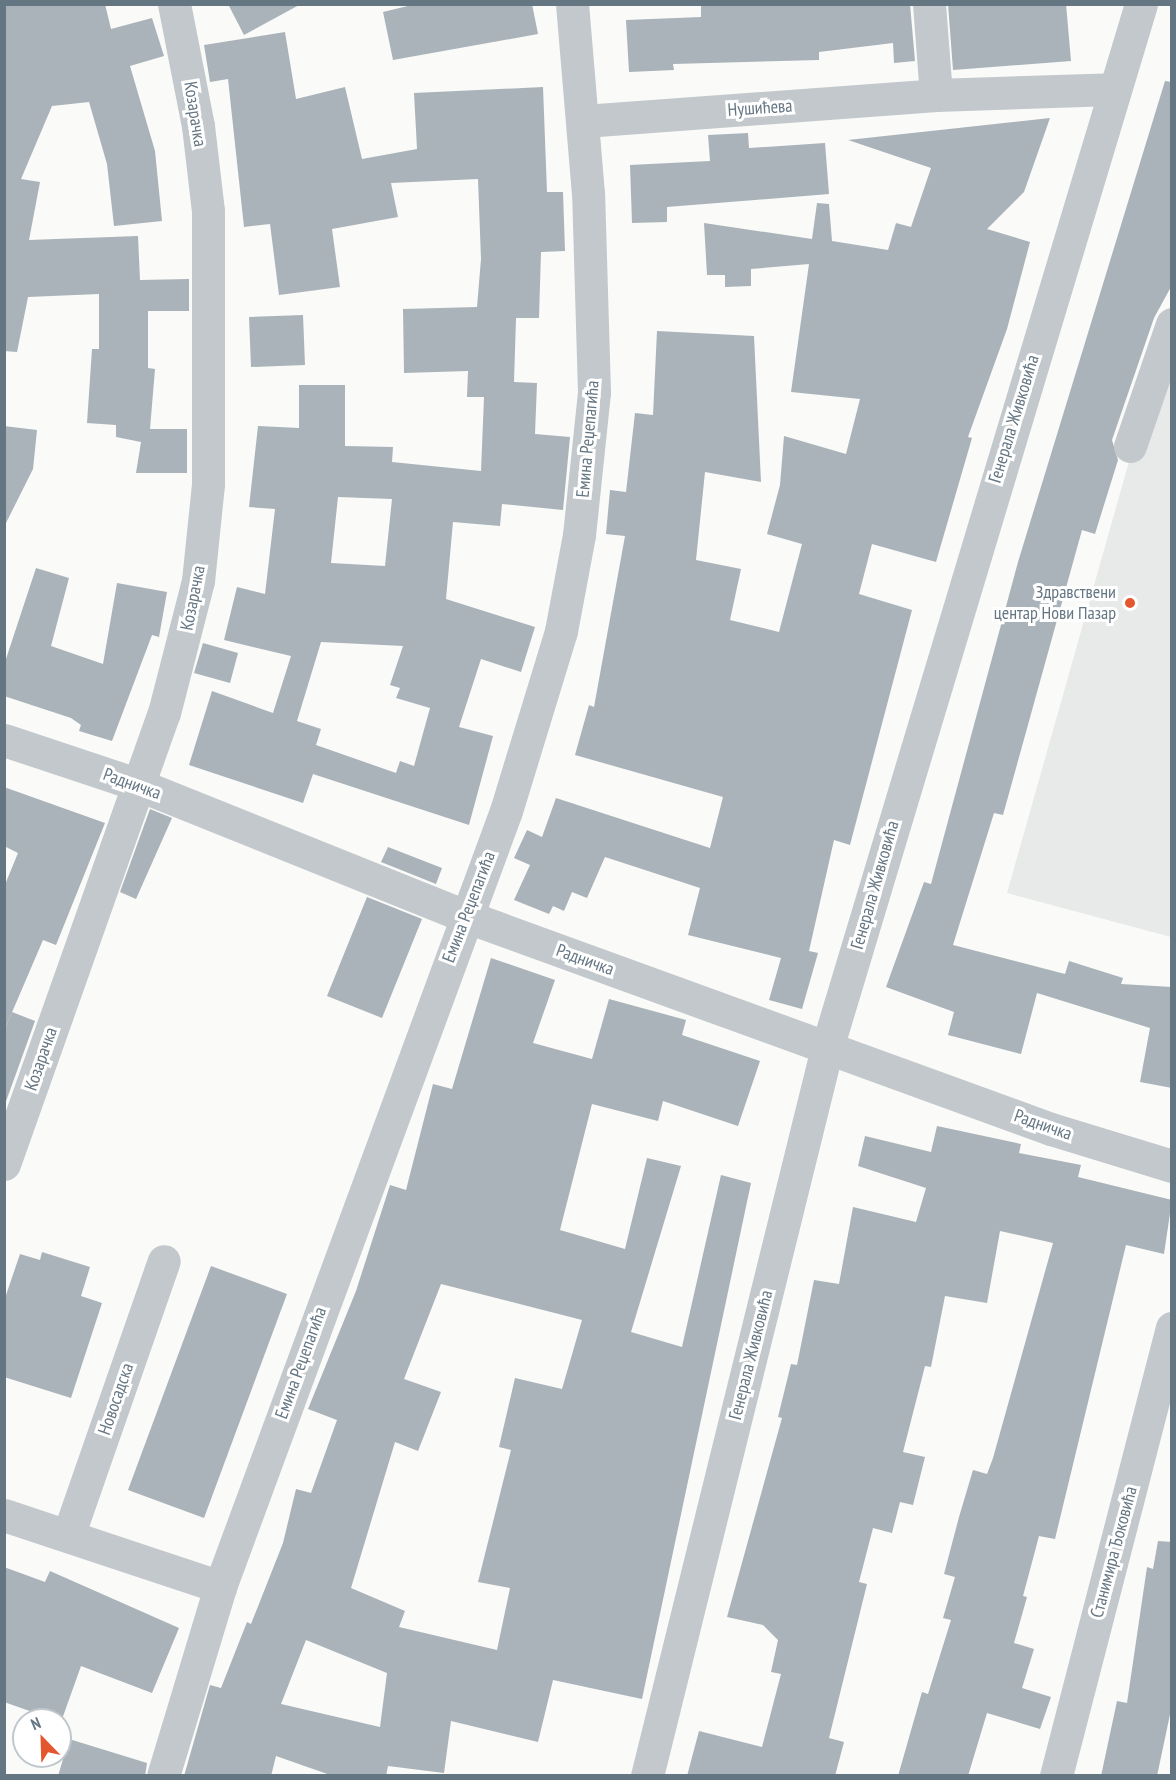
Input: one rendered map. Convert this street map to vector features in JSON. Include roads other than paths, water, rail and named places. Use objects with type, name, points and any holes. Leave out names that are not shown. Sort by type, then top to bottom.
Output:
[{"type":"street","name":"Козарачка","points":[[4,1164],[139,785],[185,640],[208,484],[208,211],[198,126],[174,4]]},
{"type":"street","name":"Емина Реџепагића","points":[[163,1776],[220,1587],[537,721],[579,535],[594,392],[584,121],[572,4]]},
{"type":"street","points":[[929,4],[936,95]]},
{"type":"street","name":"Генерала Живковића","points":[[647,1776],[827,1048],[1113,89],[1141,4]]},
{"type":"street","name":"Нушићева","points":[[584,121],[936,95],[1113,89]]},
{"type":"street","points":[[1130,446],[1172,324]]},
{"type":"street","name":"Радничка","points":[[4,740],[139,785],[465,916],[827,1048],[1172,1166]]},
{"type":"street","name":"Новосадска","points":[[68,1536],[164,1261]]},
{"type":"street","name":"Станимира Ђоковића","points":[[1056,1776],[1172,1328]]},
{"type":"street","points":[[4,1515],[220,1587]]},
{"type":"place","name":"Здравствени центар Нови Пазар","points":[[1130,603]]}]
